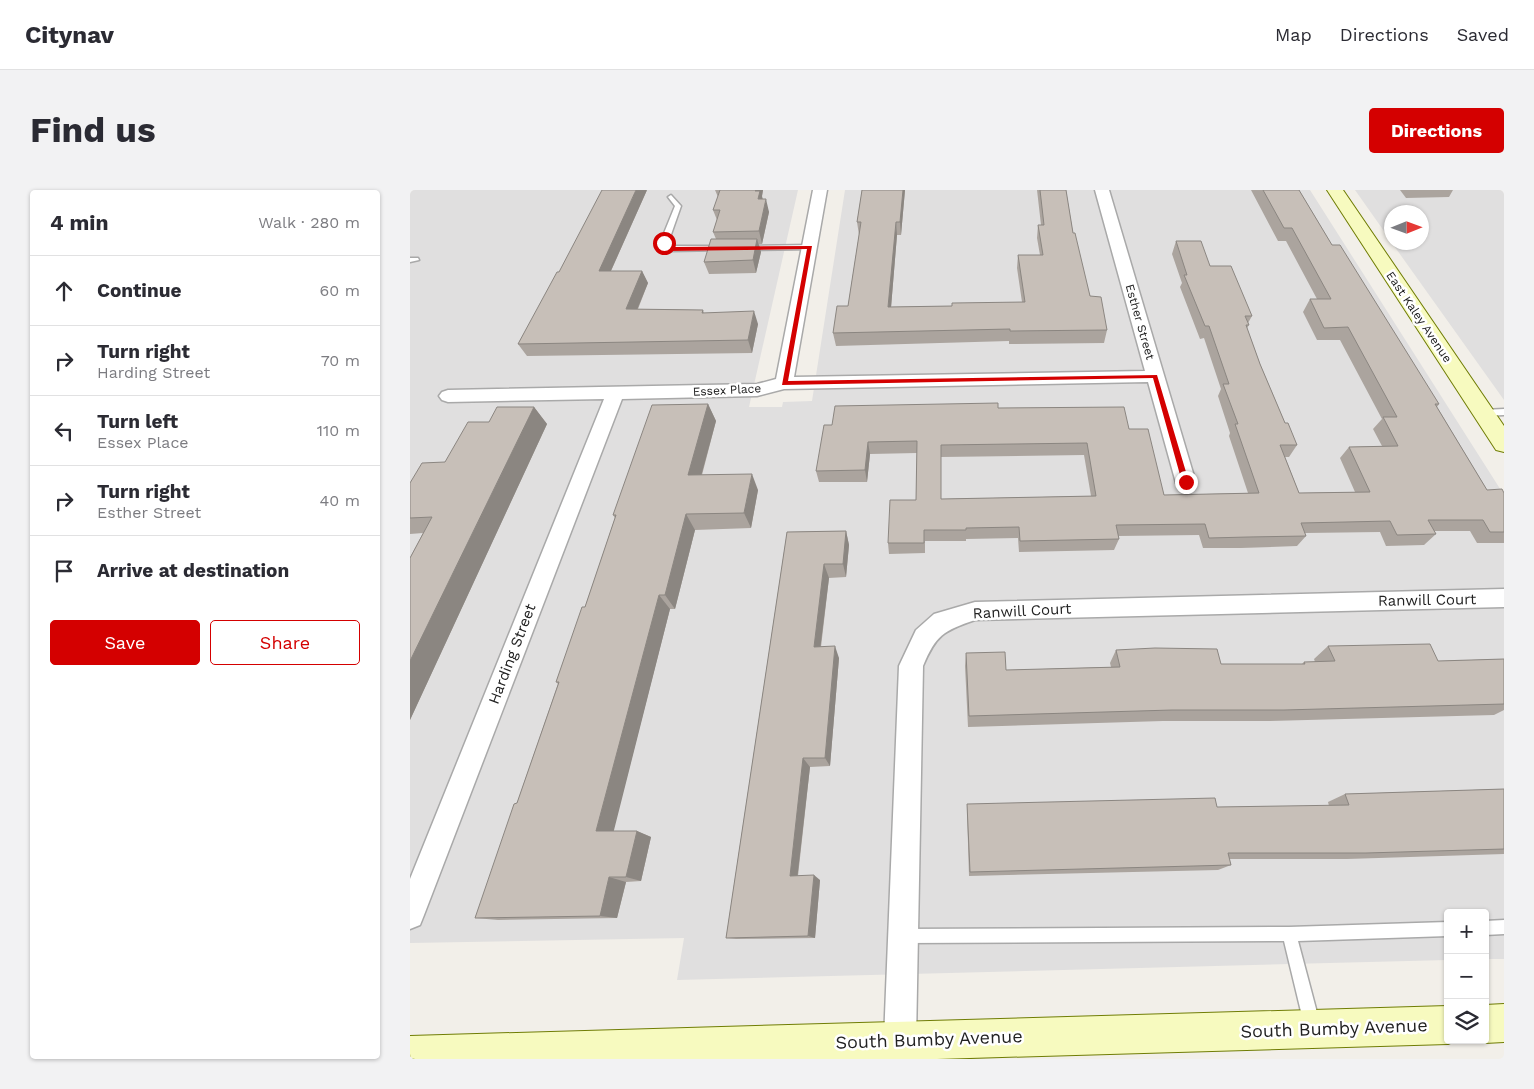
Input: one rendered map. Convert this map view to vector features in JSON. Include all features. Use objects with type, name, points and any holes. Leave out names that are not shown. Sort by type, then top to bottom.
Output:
[{"type":"street","points":[[784,383],[820,190]]},
{"type":"street","name":"Esther Street","points":[[1102,190],[1186,482]]},
{"type":"street","name":"East Kaley Avenue","points":[[1335,190],[1504,444]]},
{"type":"street","name":"Essex Place","points":[[448,396],[757,390],[784,383],[1155,376]]},
{"type":"street","name":"Harding Street","points":[[410,915],[615,394]]},
{"type":"street","name":"Ranwill Court","points":[[900,1040],[911,666],[924,637],[942,621],[975,611],[1504,598]]},
{"type":"street","points":[[1489,1024],[1504,1023]]},
{"type":"street","name":"South Bumby Avenue","points":[[410,1055],[1444,1025]]},
{"type":"lane","points":[[671,197],[678,206],[664,243],[665,247],[670,249],[730,248]]},
{"type":"lane","points":[[740,248],[810,248]]},
{"type":"lane","points":[[1483,413],[1504,412]]},
{"type":"lane","points":[[1489,928],[1504,927]]},
{"type":"lane","points":[[903,936],[1290,934],[1444,929]]},
{"type":"lane","points":[[1290,934],[1313,1028]]},
{"type":"shaded area","points":[[410,190],[798,190],[749,407],[782,407],[783,402],[812,401],[845,190],[1310,190],[1504,495],[1504,959],[1489,959],[1489,909],[1444,909],[1444,960],[677,980],[684,938],[410,943]]},
{"type":"shaded area","points":[[1355,190],[1504,190],[1504,400],[1397,250],[1429,250],[1429,205],[1384,205],[1384,231]]},
{"type":"building","points":[[602,190],[636,190],[599,271],[642,271],[626,309],[703,310],[702,313],[754,311],[748,340],[518,344],[557,272],[559,272]]},
{"type":"building","points":[[720,190],[760,191],[758,199],[766,199],[759,231],[713,232],[720,210],[713,210]]},
{"type":"building","points":[[862,190],[903,190],[900,222],[896,222],[888,307],[952,306],[952,303],[1025,302],[1018,255],[1043,255],[1038,225],[1044,225],[1040,190],[1066,190],[1073,233],[1075,233],[1090,296],[1101,297],[1107,330],[1010,331],[1010,329],[833,333],[837,306],[848,306],[861,222],[857,222]]},
{"type":"building","points":[[1263,190],[1299,190],[1332,245],[1340,245],[1439,404],[1435,404],[1487,490],[1502,489],[1504,493],[1504,532],[1490,532],[1483,520],[1428,520],[1436,534],[1397,535],[1390,521],[1301,523],[1306,536],[1209,538],[1205,524],[1116,525],[1119,539],[1020,541],[1019,527],[924,530],[924,543],[888,543],[890,500],[916,500],[917,441],[868,442],[865,470],[816,471],[824,425],[832,425],[835,406],[998,403],[998,408],[1124,407],[1129,429],[1148,429],[1164,495],[1259,493],[1235,424],[1238,424],[1223,384],[1229,384],[1209,326],[1205,326],[1184,275],[1187,275],[1176,241],[1201,241],[1210,266],[1231,266],[1252,316],[1245,316],[1249,325],[1246,325],[1285,423],[1288,423],[1297,445],[1280,445],[1299,493],[1370,492],[1349,447],[1398,446],[1383,417],[1397,417],[1348,327],[1324,328],[1310,299],[1331,299],[1292,228],[1284,228]],"holes":[[[1087,443],[1096,496],[941,499],[941,445]]]},
{"type":"building","points":[[711,239],[757,239],[753,260],[704,262]]},
{"type":"building","points":[[708,404],[688,475],[752,474],[744,513],[686,514],[665,595],[659,595],[596,831],[637,831],[626,877],[609,877],[600,916],[475,918],[559,682],[556,682],[582,607],[585,607],[616,515],[613,515],[652,405]]},
{"type":"building","points":[[497,407],[534,407],[410,661],[410,558],[432,517],[410,518],[410,483],[422,463],[445,462],[468,422],[489,422]]},
{"type":"building","points":[[846,531],[843,564],[824,564],[814,647],[835,646],[825,758],[803,758],[790,876],[814,875],[808,936],[726,938],[787,532]]},
{"type":"building","points":[[1430,644],[1438,661],[1504,659],[1504,704],[969,716],[966,653],[1005,652],[1006,670],[1120,667],[1116,650],[1155,648],[1217,649],[1221,664],[1305,664],[1304,662],[1335,661],[1328,646]]},
{"type":"building","points":[[1504,789],[1504,849],[1366,853],[1228,853],[1231,865],[970,872],[967,804],[1215,798],[1217,807],[1349,805],[1345,794]]},
{"type":"route","points":[[664,243],[665,247],[670,249],[810,248],[784,383],[1155,376],[1186,482]]}]
